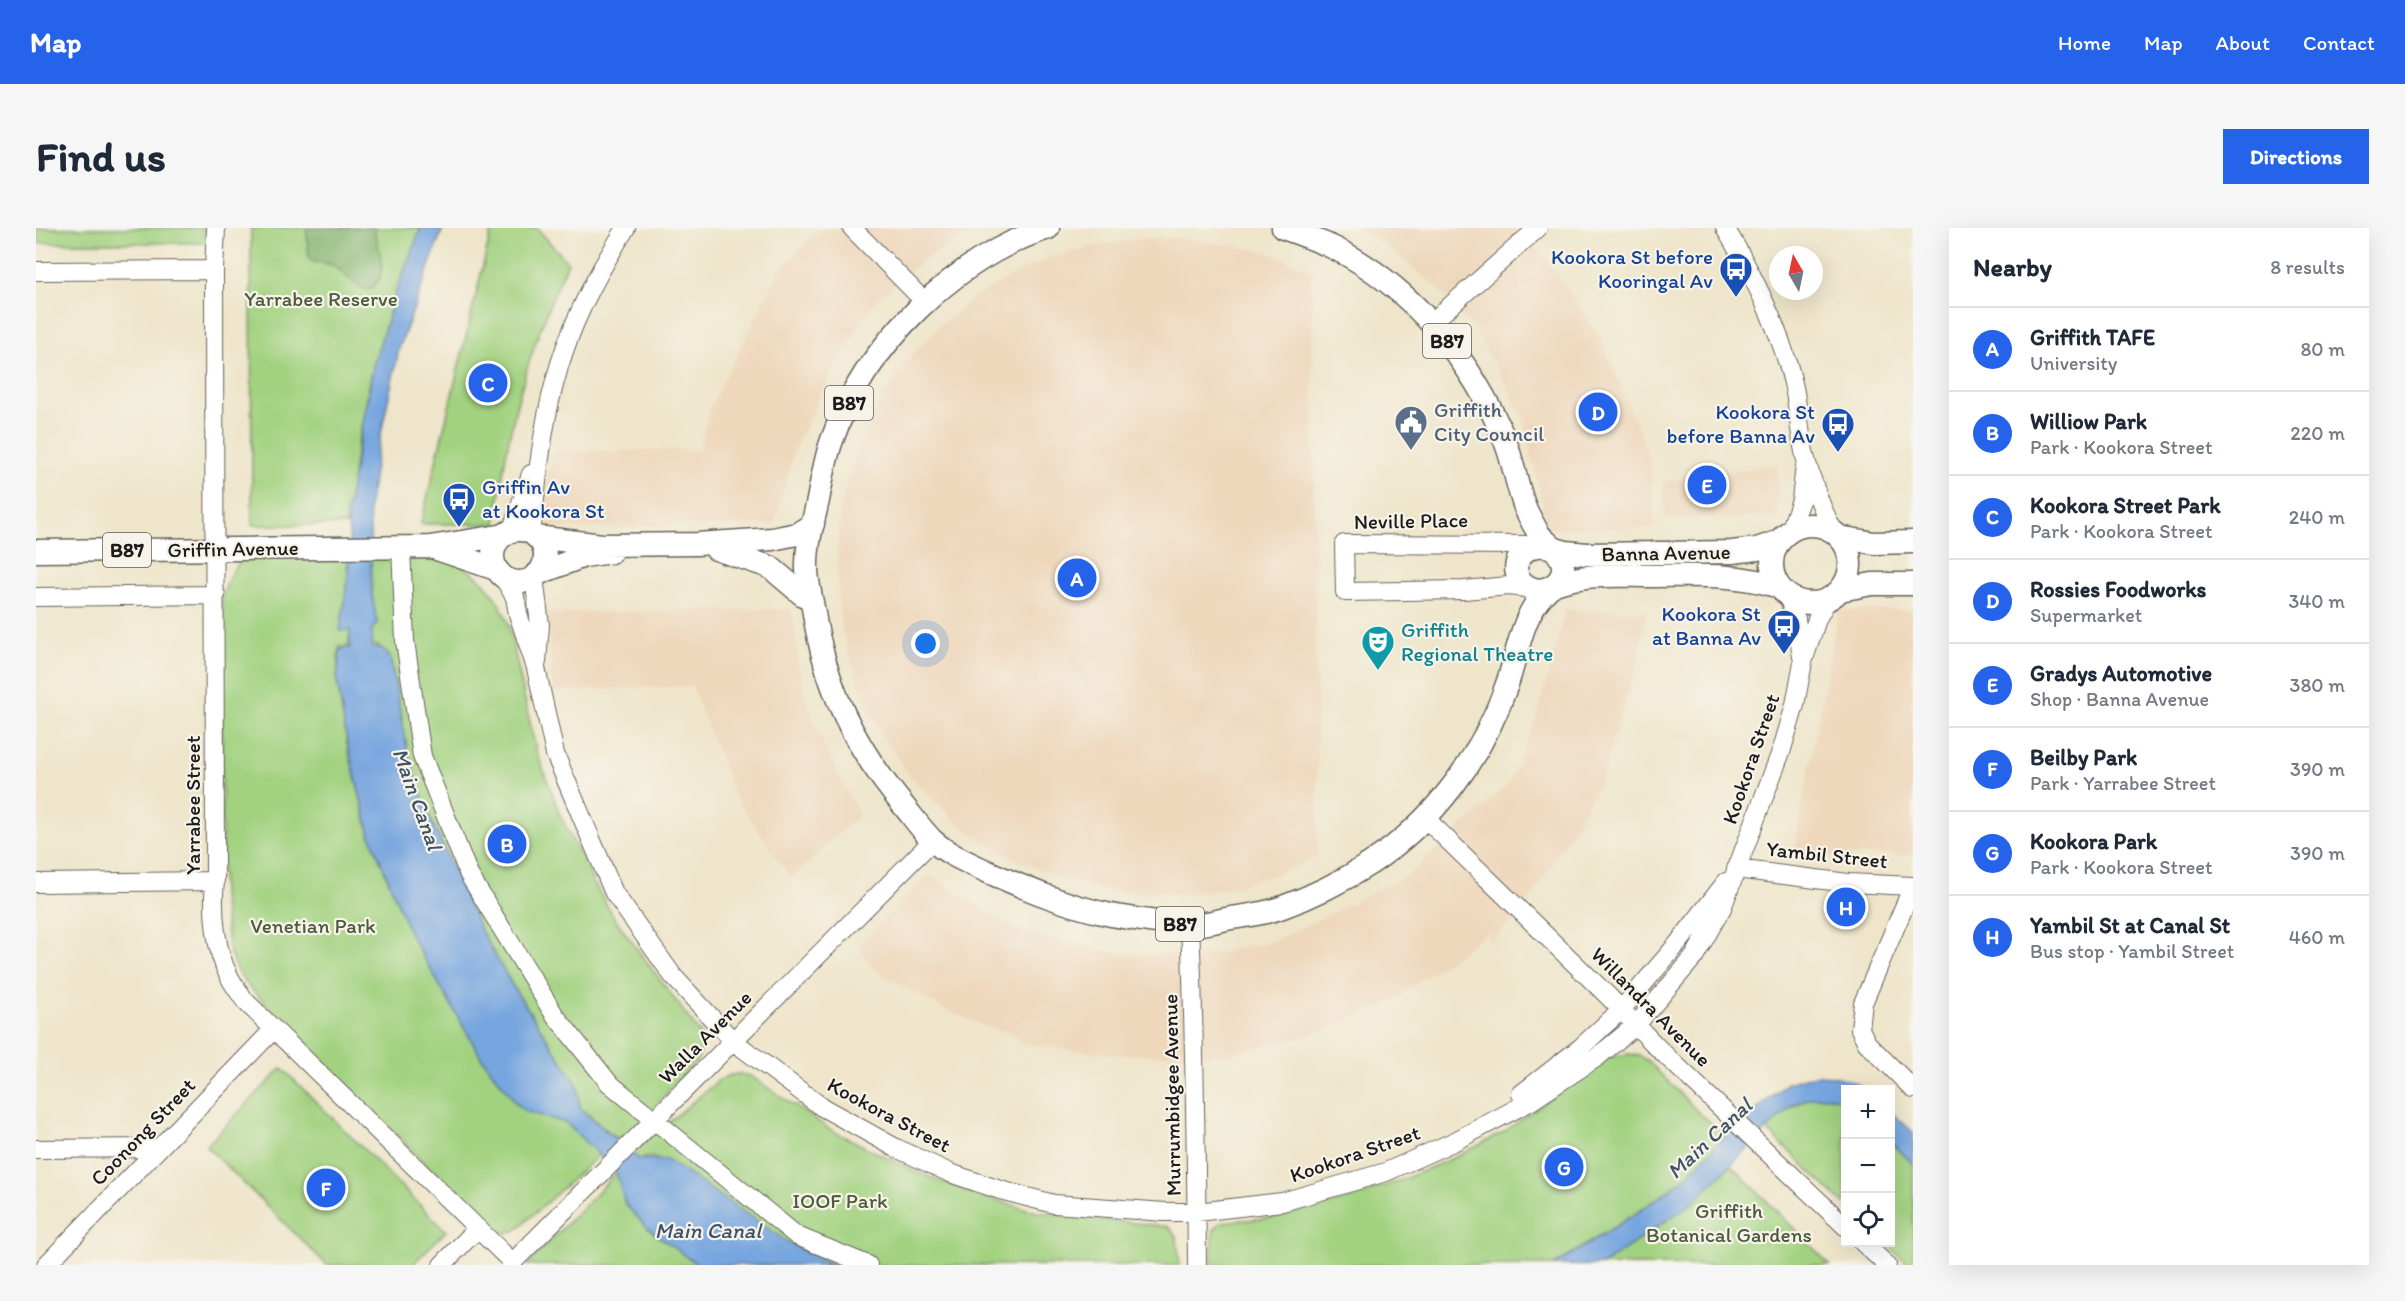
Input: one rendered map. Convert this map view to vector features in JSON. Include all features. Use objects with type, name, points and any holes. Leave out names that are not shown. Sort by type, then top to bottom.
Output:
[{"type":"main road","name":"B87","points":[[1048,228],[1007,244],[944,284],[879,353],[846,408],[833,436],[825,464],[807,570],[820,648],[834,693],[855,740],[896,797],[933,840],[958,858],[1028,890],[1080,909],[1135,919],[1190,925],[1277,909],[1337,883],[1383,855],[1425,818],[1464,771],[1480,746],[1503,696],[1526,621],[1546,587],[1562,572],[1563,565],[1561,558],[1546,546],[1528,514],[1505,440],[1478,385],[1462,360],[1431,323],[1361,264],[1334,248],[1283,228]]},
{"type":"main road","name":"Griffin Avenue","points":[[36,551],[430,547],[521,535],[602,545],[669,545],[772,539],[797,534],[813,524]]},
{"type":"main road","points":[[1913,542],[1874,543],[1837,535],[1817,526],[1798,527],[1785,536],[1772,558],[1775,578],[1783,590],[1794,599],[1811,603],[1872,584],[1913,584]]},
{"type":"main road","points":[[500,573],[493,554],[499,540],[521,535],[541,543],[544,558],[536,576]]},
{"type":"main road","points":[[1834,594],[1848,575],[1850,559],[1844,543],[1837,535]]},
{"type":"main road","name":"Banna Avenue","points":[[1546,546],[1577,554],[1745,551],[1769,546],[1785,536]]},
{"type":"main road","name":"Griffin Avenue","points":[[697,544],[770,567],[803,595],[812,599]]},
{"type":"main road","name":"Griffin Avenue","points":[[536,576],[584,556],[669,545]]},
{"type":"main road","points":[[1546,546],[1524,551],[1517,570],[1523,582],[1546,587]]},
{"type":"main road","name":"Griffin Avenue","points":[[430,547],[500,573]]},
{"type":"main road","points":[[1660,553],[1661,576]]},
{"type":"main road","name":"B87","points":[[500,573],[522,582],[536,576]]},
{"type":"main road","name":"Banna Avenue","points":[[1546,587],[1581,577],[1661,576],[1747,578],[1783,590]]},
{"type":"street","name":"Yarrabee Street","points":[[216,228],[214,270],[217,549],[213,899],[217,939],[229,976],[245,1001],[511,1264]]},
{"type":"street","points":[[521,535],[553,385],[574,324],[604,262],[626,228]]},
{"type":"street","points":[[852,228],[925,302]]},
{"type":"street","points":[[1431,323],[1538,228]]},
{"type":"street","points":[[1725,228],[1758,288],[1788,361],[1799,410],[1806,458],[1821,506],[1837,535]]},
{"type":"street","points":[[36,271],[214,270]]},
{"type":"street","points":[[1785,536],[1801,500],[1806,458]]},
{"type":"street","name":"Neville Place","points":[[1546,546],[1344,543],[1345,592],[1464,590],[1509,586],[1546,587]]},
{"type":"street","points":[[390,547],[422,756],[469,875],[554,1014],[609,1083],[797,1236],[868,1265]]},
{"type":"street","name":"Kookora Street","points":[[500,573],[515,597],[518,614],[536,668],[555,754],[614,894],[673,976],[733,1041],[822,1107],[896,1148],[950,1173],[1000,1190],[1054,1204],[1112,1210],[1197,1212],[1263,1205],[1320,1192],[1386,1172],[1455,1141],[1531,1101],[1596,1058],[1636,1025],[1694,957],[1722,908],[1782,749],[1795,705],[1803,662],[1817,619],[1834,594]]},
{"type":"street","name":"Kookora Street","points":[[536,576],[540,625],[536,668]]},
{"type":"street","name":"Kookora Street","points":[[1783,590],[1796,619],[1803,662]]},
{"type":"street","points":[[36,597],[216,595]]},
{"type":"street","name":"Willandra Avenue","points":[[1425,818],[1841,1223]]},
{"type":"street","name":"Walla Avenue","points":[[511,1264],[933,840]]},
{"type":"street","name":"Kookora Street","points":[[1455,1141],[1571,1055],[1621,1010],[1680,941],[1736,869]]},
{"type":"street","name":"Yambil Street","points":[[1736,869],[1848,883],[1913,886]]},
{"type":"street","points":[[36,884],[215,881]]},
{"type":"street","points":[[1913,886],[1863,1003],[1860,1029],[1868,1043],[1913,1089]]},
{"type":"street","name":"Murrumbidgee Avenue","points":[[1190,925],[1196,1063],[1197,1265]]},
{"type":"street","name":"Coonong Street","points":[[46,1265],[273,1030]]},
{"type":"street","points":[[36,1149],[158,1148]]},
{"type":"street","points":[[442,1265],[477,1229]]},
{"type":"street","points":[[1867,1247],[1887,1265]]},
{"type":"shaded area","points":[[822,228],[976,228],[924,259],[872,304],[832,372],[795,448],[774,524],[552,529],[541,507],[554,452],[699,449],[710,408],[779,271]]},
{"type":"shaded area","points":[[1357,228],[1514,228],[1532,244],[1553,268],[1602,340],[1649,456],[1655,528],[1548,529],[1522,414],[1477,334],[1437,287],[1385,245]]},
{"type":"shaded area","points":[[1180,238],[1272,254],[1312,271],[1318,856],[1277,874],[1233,887],[1183,894],[1143,893],[1098,888],[1054,876],[1012,858],[974,835],[949,815],[908,774],[882,735],[864,698],[849,656],[838,598],[837,558],[840,511],[852,465],[866,431],[885,395],[910,357],[939,326],[972,299],[1013,275],[1051,257],[1094,246],[1139,239]]},
{"type":"shaded area","points":[[1778,464],[1778,517],[1666,519],[1663,482]]},
{"type":"shaded area","points":[[792,609],[800,675],[815,726],[837,773],[860,814],[791,879],[733,793],[692,686],[553,691],[547,613]]},
{"type":"shaded area","points":[[1566,609],[1646,612],[1640,653],[1601,780],[1562,849],[1522,912],[1487,944],[1490,931],[1393,1000],[1312,1034],[1228,1054],[1115,1055],[1023,1044],[1012,1033],[984,1026],[942,1008],[873,969],[858,946],[929,875],[1018,931],[1123,955],[1212,954],[1274,941],[1410,874],[1509,783],[1537,716]]},
{"type":"shaded area","points":[[1839,610],[1913,610],[1913,855],[1793,856]]},
{"type":"green space","points":[[36,228],[207,228],[207,243],[36,243]]},
{"type":"green space","name":"Yarrabee Reserve","points":[[251,228],[421,228],[395,294],[373,367],[356,453],[346,525],[252,525]]},
{"type":"green space","points":[[306,228],[374,228],[382,263],[380,278],[375,285],[368,290],[359,287],[333,265],[312,261],[309,257]]},
{"type":"green space","points":[[492,228],[537,228],[568,263],[541,328],[521,390],[506,454],[496,524],[421,524]]},
{"type":"green space","name":"Venetian Park","points":[[346,554],[350,594],[340,631],[350,630],[348,647],[339,647],[337,680],[348,748],[370,835],[410,934],[481,1057],[517,1104],[525,1111],[566,1123],[599,1155],[515,1231],[506,1233],[496,1230],[459,1198],[249,987],[237,971],[229,951],[222,895],[222,597],[230,575],[243,557]]},
{"type":"green space","points":[[370,557],[442,558],[460,565],[478,577],[498,602],[508,622],[536,750],[560,815],[615,919],[701,1035],[701,1050],[698,1059],[622,1142],[580,1108],[577,1084],[514,988],[480,929],[427,811],[409,758],[390,657],[379,646],[370,645],[368,632]]},
{"type":"green space","points":[[1628,1054],[1648,1061],[1698,1112],[1726,1136],[1684,1179],[1640,1211],[1554,1265],[1212,1265],[1213,1231],[1221,1222],[1271,1218],[1343,1201],[1404,1179],[1460,1155],[1504,1132],[1605,1058]]},
{"type":"green space","points":[[282,1068],[446,1231],[412,1265],[327,1265],[206,1146]]},
{"type":"green space","name":"IOOF Park","points":[[730,1075],[750,1076],[831,1130],[914,1171],[981,1196],[1037,1212],[1170,1227],[1177,1239],[1180,1265],[833,1265],[794,1246],[652,1157],[639,1159],[632,1153],[718,1081]]},
{"type":"green space","points":[[1821,1096],[1841,1099],[1841,1201],[1767,1130],[1785,1112],[1804,1100]]},
{"type":"green space","points":[[1895,1146],[1913,1164],[1913,1265],[1909,1265],[1890,1247],[1895,1247]]},
{"type":"green space","name":"Griffith Botanical Gardens","points":[[1731,1165],[1830,1265],[1602,1265],[1692,1203]]},
{"type":"green space","points":[[617,1172],[625,1204],[646,1227],[698,1265],[527,1265]]},
{"type":"water","name":"Main Canal","points":[[421,228],[443,228],[399,349],[377,452],[369,505],[372,593],[377,623],[372,630],[372,648],[382,648],[390,657],[409,758],[427,811],[480,929],[514,988],[577,1084],[580,1108],[639,1159],[667,1160],[794,1246],[833,1265],[698,1265],[646,1227],[625,1204],[616,1172],[566,1123],[525,1111],[481,1057],[410,934],[370,835],[348,748],[337,680],[340,649],[350,648],[350,630],[340,631],[350,544],[346,515],[373,367],[395,294]]},
{"type":"water","name":"Main Canal","points":[[1815,1075],[1842,1078],[1858,1085],[1841,1085],[1841,1100],[1825,1096],[1792,1105],[1692,1203],[1602,1265],[1554,1265],[1640,1211],[1684,1179],[1726,1136],[1787,1083]]},
{"type":"water","points":[[1895,1116],[1913,1132],[1913,1164],[1895,1146]]},
{"type":"place","name":"Kookora St before Kooringal Av","points":[[1736,298]]},
{"type":"place","name":"Kookora Street Park","points":[[488,383]]},
{"type":"place","name":"Rossies Foodworks","points":[[1598,412]]},
{"type":"place","name":"Griffith City Council","points":[[1411,451]]},
{"type":"place","name":"Kookora St before Banna Av","points":[[1838,453]]},
{"type":"place","name":"Gradys Automotive","points":[[1707,485]]},
{"type":"place","name":"Griffin Av at Kookora St","points":[[459,528]]},
{"type":"place","name":"Griffith TAFE","points":[[1077,578]]},
{"type":"place","name":"Kookora St at Banna Av","points":[[1784,655]]},
{"type":"place","name":"Griffith Regional Theatre","points":[[1378,671]]},
{"type":"place","name":"Williow Park","points":[[507,844]]},
{"type":"place","name":"Yambil St at Canal St","points":[[1846,907]]},
{"type":"place","name":"Kookora Park","points":[[1564,1167]]},
{"type":"place","name":"Beilby Park","points":[[326,1188]]}]
